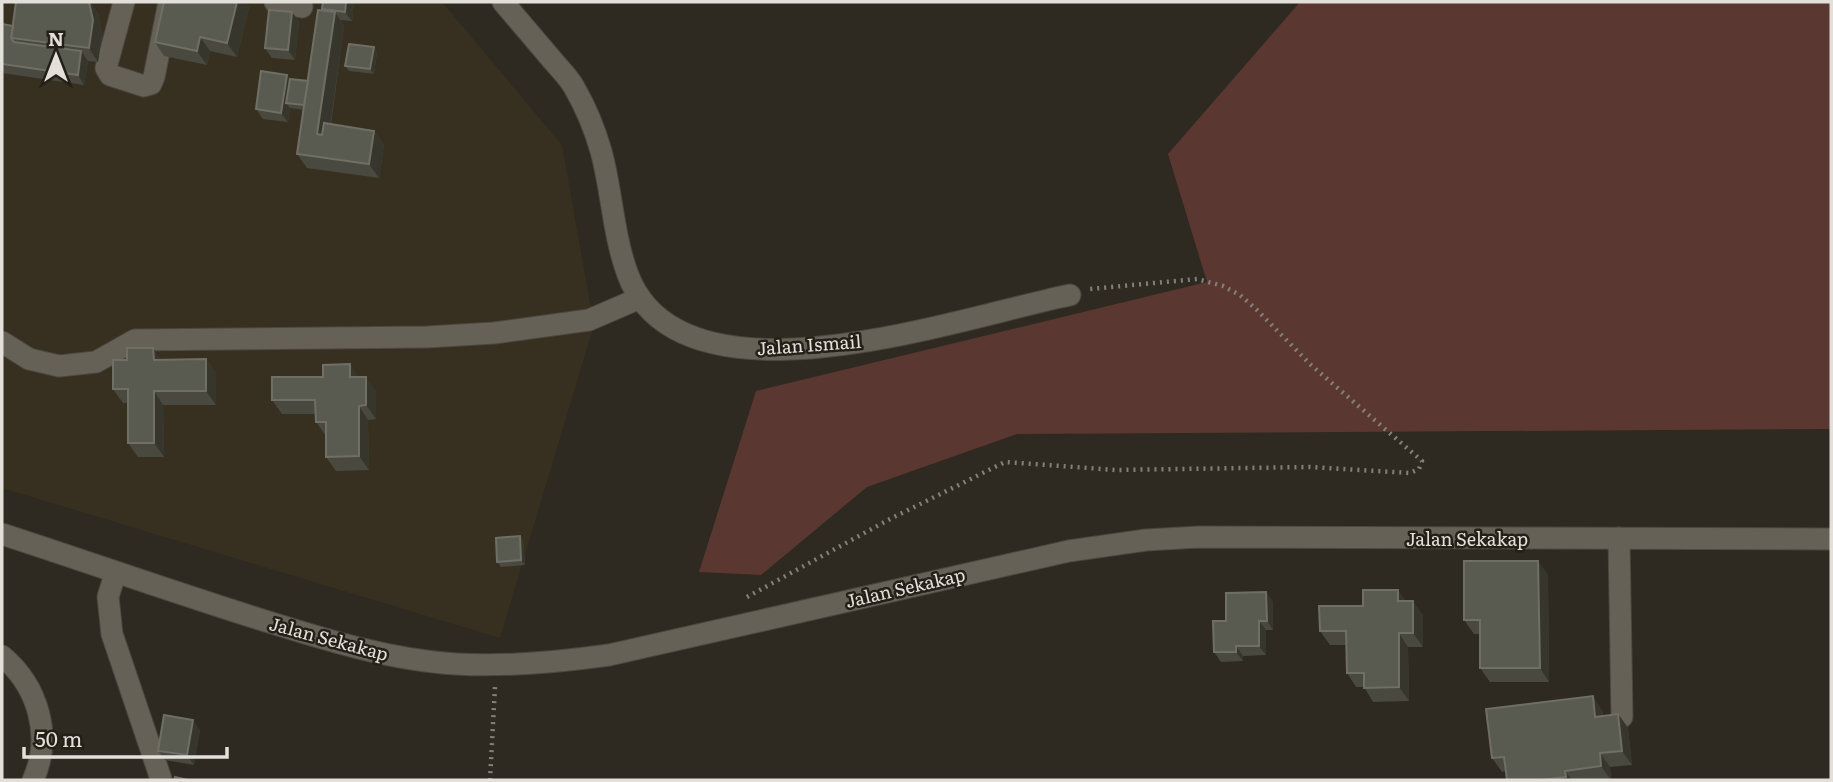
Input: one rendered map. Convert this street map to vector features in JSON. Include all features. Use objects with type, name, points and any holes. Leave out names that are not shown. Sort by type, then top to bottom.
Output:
[{"type":"street","points":[[124,2],[106,68],[110,75],[144,86],[151,84],[154,77],[169,2]]},
{"type":"street","points":[[275,2],[302,7]]},
{"type":"street","name":"Jalan Ismail","points":[[503,2],[574,86],[601,151],[628,275],[640,298],[664,324],[683,334],[731,346],[783,349],[826,346],[901,335],[1070,295]]},
{"type":"street","points":[[2,342],[29,359],[59,366],[96,362],[135,340],[427,337],[551,327],[589,320],[640,298]]},
{"type":"street","name":"Jalan Sekakap","points":[[2,534],[115,573],[320,637],[396,656],[454,664],[495,665],[575,660],[610,654],[1069,551],[1146,540],[1199,537],[1831,539]]},
{"type":"street","points":[[1619,538],[1622,717]]},
{"type":"street","points":[[115,573],[108,597],[112,634],[161,779]]},
{"type":"street","points":[[2,656],[20,674],[37,704],[42,736],[41,754],[33,780]]},
{"type":"path","points":[[735,604],[890,519],[1005,463],[1116,470],[1310,467],[1410,473],[1419,469],[1422,461],[1311,365],[1240,295],[1223,286],[1197,279],[1087,290],[1070,295]]},
{"type":"path","points":[[491,780],[495,665]]},
{"type":"shaded area","points":[[2,2],[442,2],[562,145],[594,325],[500,638],[2,488]]},
{"type":"shaded area","points":[[1300,2],[1831,2],[1831,429],[1017,434],[867,487],[761,575],[699,572],[756,391],[1207,282],[1168,154]]},
{"type":"building","points":[[16,2],[89,2],[93,20],[89,48],[11,38]]},
{"type":"building","points":[[164,2],[237,2],[227,43],[200,37],[197,51],[155,42]]},
{"type":"building","points":[[323,2],[346,2],[345,12],[322,9]]},
{"type":"building","points":[[269,10],[292,12],[288,50],[265,48]]},
{"type":"building","points":[[318,10],[335,12],[317,134],[322,135],[324,123],[374,131],[369,164],[297,154]]},
{"type":"building","points":[[2,24],[13,26],[11,38],[14,42],[81,51],[78,75],[2,64]]},
{"type":"building","points":[[349,44],[374,47],[370,69],[345,66]]},
{"type":"building","points":[[261,71],[287,75],[281,113],[256,109]]},
{"type":"building","points":[[290,79],[308,81],[304,105],[286,103]]},
{"type":"building","points":[[127,348],[153,348],[154,360],[206,359],[206,391],[154,391],[154,443],[128,443],[128,389],[113,389],[113,360],[127,360]]},
{"type":"building","points":[[350,364],[350,377],[366,377],[366,405],[359,406],[359,456],[326,457],[326,422],[316,422],[315,400],[272,400],[272,377],[323,377],[323,365]]},
{"type":"building","points":[[520,536],[521,560],[497,562],[496,538]]},
{"type":"building","points":[[1464,561],[1538,561],[1540,668],[1480,668],[1480,620],[1464,620]]},
{"type":"building","points":[[1363,590],[1398,590],[1398,601],[1413,601],[1413,633],[1399,633],[1399,687],[1364,688],[1364,673],[1347,673],[1346,631],[1320,631],[1319,606],[1363,606]]},
{"type":"building","points":[[1266,592],[1267,621],[1259,621],[1259,646],[1236,646],[1236,652],[1214,652],[1213,621],[1226,621],[1226,593]]},
{"type":"building","points":[[1593,696],[1595,717],[1618,714],[1622,751],[1600,753],[1601,766],[1565,771],[1566,777],[1507,780],[1504,757],[1492,758],[1486,709]]},
{"type":"building","points":[[164,715],[193,720],[187,755],[158,751]]}]
